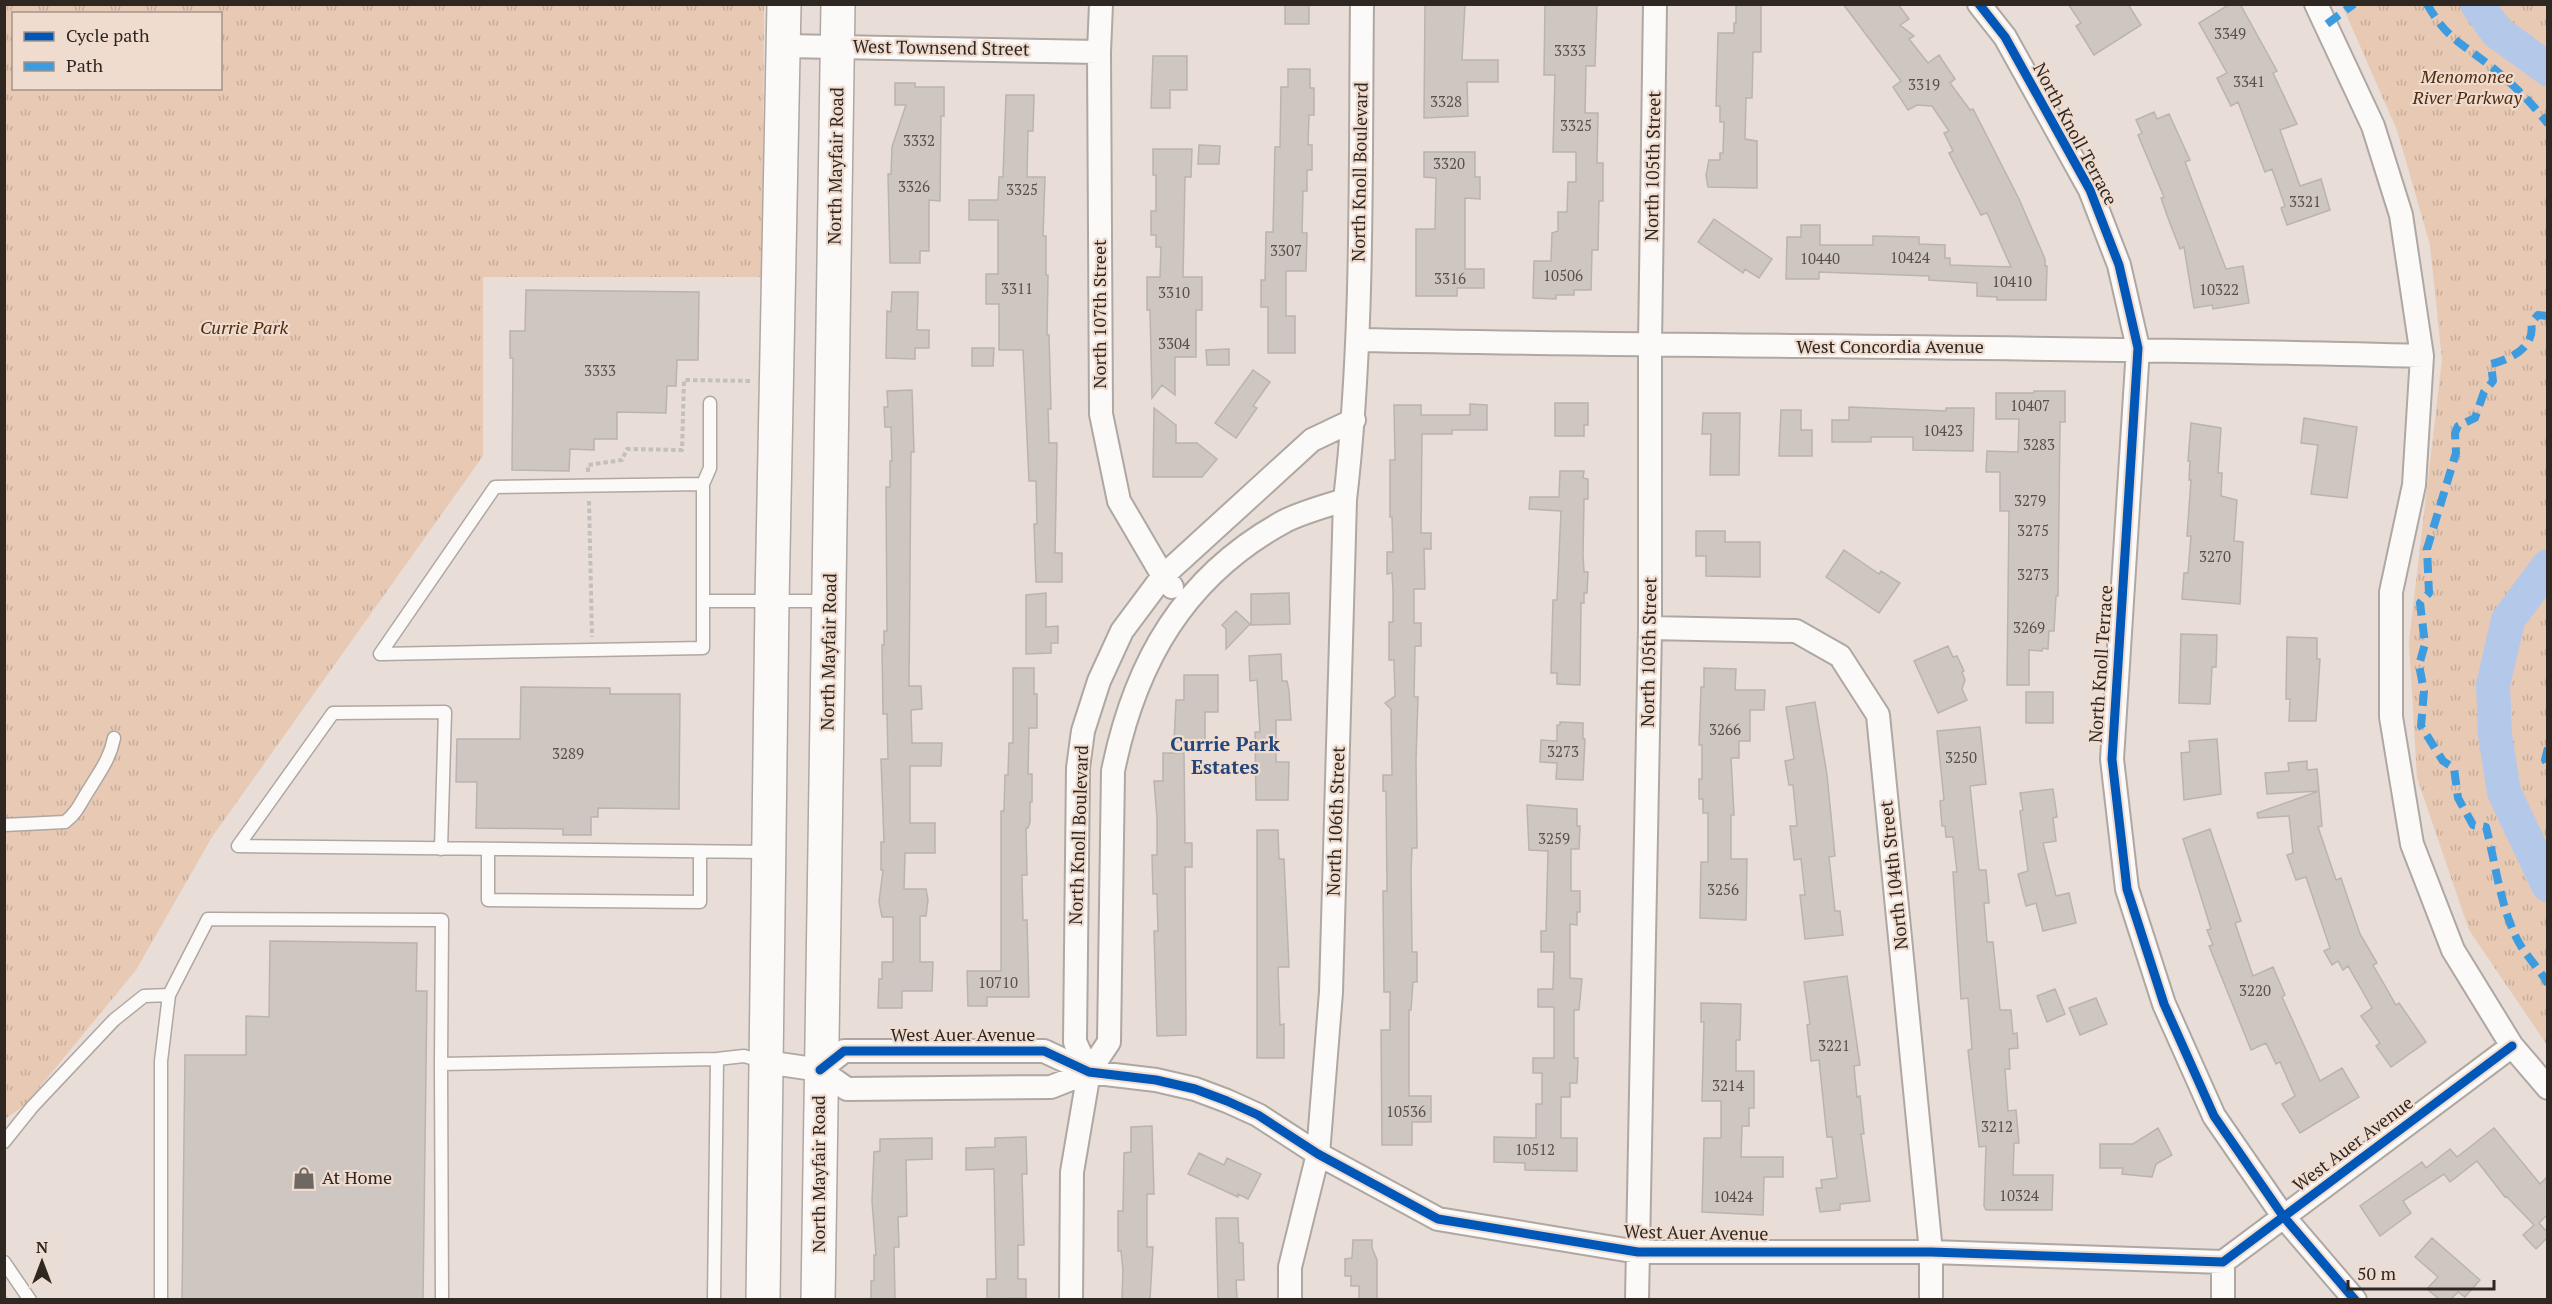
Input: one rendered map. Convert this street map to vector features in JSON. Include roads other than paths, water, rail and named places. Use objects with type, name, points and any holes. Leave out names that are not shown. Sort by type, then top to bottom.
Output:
[{"type":"main road","points":[[764,1299],[772,602],[784,4]]},
{"type":"main road","name":"North Mayfair Road","points":[[818,1299],[819,1070],[830,601],[838,4]]},
{"type":"street","name":"North 107th Street","points":[[1101,4],[1099,52],[1101,414],[1119,501],[1163,576],[1185,602]]},
{"type":"street","name":"North Knoll Boulevard","points":[[1358,340],[1362,4]]},
{"type":"street","name":"North 105th Street","points":[[1637,1299],[1650,628],[1650,345],[1655,4]]},
{"type":"street","name":"North Knoll Terrace","points":[[1978,4],[2006,38],[2090,190],[2119,265],[2138,348],[2112,759],[2127,889],[2164,1004],[2214,1116],[2283,1216],[2355,1299]]},
{"type":"street","points":[[2316,4],[2373,126],[2401,216],[2422,356],[2414,485],[2391,592],[2391,717],[2412,844],[2453,950],[2512,1046],[2547,1088]]},
{"type":"street","name":"West Townsend Street","points":[[784,46],[1099,52]]},
{"type":"street","name":"West Concordia Avenue","points":[[1358,340],[1650,345],[2138,348],[2422,356]]},
{"type":"street","name":"North 106th Street","points":[[1290,1299],[1290,1267],[1318,1154],[1331,992],[1345,500],[1354,420],[1358,340]]},
{"type":"street","name":"North Knoll Boulevard","points":[[1089,1072],[1075,1042],[1076,809],[1083,731],[1099,681],[1122,631],[1163,576],[1312,440],[1354,420]]},
{"type":"street","name":"North Knoll Boulevard","points":[[1071,1299],[1072,1172],[1089,1072],[1109,1042],[1113,771],[1134,694],[1152,652],[1185,602],[1214,572],[1245,547],[1278,526],[1345,500]]},
{"type":"street","name":"North 104th Street","points":[[1650,628],[1796,631],[1839,656],[1878,714],[1931,1252],[1931,1299]]},
{"type":"street","name":"West Auer Avenue","points":[[819,1070],[844,1051],[1044,1051],[1089,1072],[1156,1080],[1216,1097],[1284,1130],[1318,1154],[1438,1219],[1638,1252],[1931,1252],[2223,1262],[2512,1046]]},
{"type":"street","name":"West Auer Avenue","points":[[766,1062],[819,1070],[847,1089],[1051,1087],[1089,1072]]},
{"type":"street","points":[[2223,1262],[2223,1299]]},
{"type":"lane","points":[[703,484],[495,487],[380,654],[703,648],[703,484],[710,468],[710,403]]},
{"type":"lane","points":[[703,602],[830,601]]},
{"type":"lane","points":[[441,849],[445,712],[333,713],[238,846],[488,850],[769,852]]},
{"type":"lane","points":[[4,825],[65,822],[83,804],[88,790],[107,764],[114,738]]},
{"type":"lane","points":[[488,850],[488,900],[688,902],[700,902],[700,852]]},
{"type":"lane","points":[[160,1299],[162,1061],[169,995],[208,919],[442,920],[442,1299]]},
{"type":"lane","points":[[4,1142],[32,1107],[114,1020],[144,996],[169,995]]},
{"type":"lane","points":[[441,1064],[717,1059],[744,1056],[766,1062]]},
{"type":"lane","points":[[714,1299],[717,1059]]},
{"type":"lane","points":[[4,1262],[30,1299]]},
{"type":"waterway","points":[[2477,4],[2497,32],[2548,69]]},
{"type":"waterway","points":[[2548,566],[2508,620],[2493,685],[2495,735],[2504,792],[2548,885]]},
{"type":"railway","points":[[4,1296],[7,1300]]},
{"type":"place","name":"At Home","points":[[304,1178]]},
{"type":"district","name":"Currie Park Estates","points":[[1225,756]]},
{"type":"park label","name":"Menomonee River Parkway","points":[[2467,88]]},
{"type":"park label","name":"Currie Park","points":[[244,328]]}]
